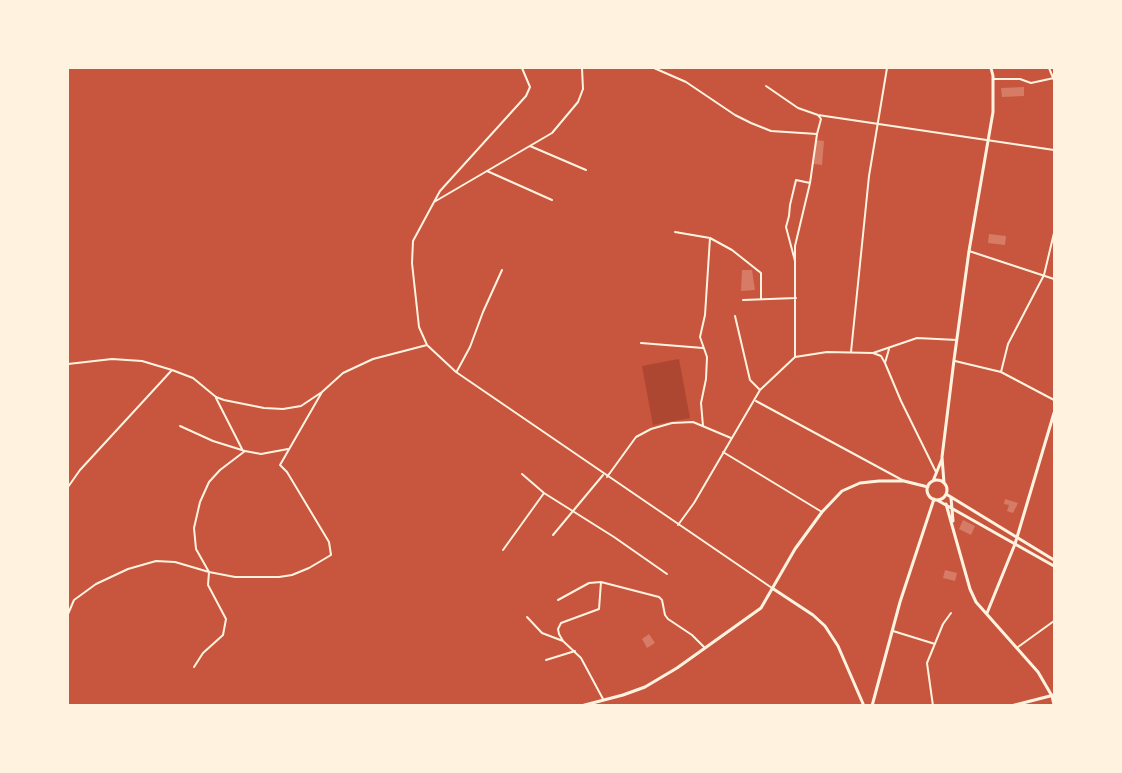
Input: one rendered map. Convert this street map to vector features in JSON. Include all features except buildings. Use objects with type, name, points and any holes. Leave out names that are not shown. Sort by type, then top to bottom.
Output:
[{"type":"street","points":[[522,68],[530,87],[526,96],[440,190],[413,241],[412,263],[419,327],[427,345],[456,372],[813,615],[825,626],[838,646],[864,705]]},
{"type":"street","points":[[434,202],[552,133],[578,102],[583,89],[582,68]]},
{"type":"street","points":[[654,68],[687,82],[735,116],[761,127],[787,134],[817,134]]},
{"type":"street","points":[[851,352],[852,323],[858,291],[869,176],[887,68]]},
{"type":"street","points":[[872,705],[900,602],[936,500],[946,494],[942,457],[969,251],[993,112],[991,68]]},
{"type":"street","points":[[993,79],[1020,79],[1031,83],[1054,79],[1049,68]]},
{"type":"street","points":[[766,86],[798,108],[818,114],[1054,150]]},
{"type":"street","points":[[795,357],[795,246],[810,183],[821,118],[818,114]]},
{"type":"street","points":[[530,146],[586,170]]},
{"type":"street","points":[[487,171],[552,200]]},
{"type":"street","points":[[796,263],[786,227],[796,180],[810,183]]},
{"type":"street","points":[[675,232],[710,238],[732,250],[761,273],[761,299]]},
{"type":"street","points":[[1001,372],[1008,344],[1044,275],[1054,233]]},
{"type":"street","points":[[703,426],[701,403],[706,379],[706,357],[700,337],[705,315],[710,238]]},
{"type":"street","points":[[969,251],[1054,279]]},
{"type":"street","points":[[456,372],[470,347],[502,270]]},
{"type":"street","points":[[743,300],[796,298]]},
{"type":"street","points":[[735,316],[750,380],[760,390]]},
{"type":"street","points":[[678,525],[694,503],[760,390],[795,357],[827,352],[873,353],[917,338],[957,340]]},
{"type":"street","points":[[641,344],[703,348]]},
{"type":"street","points":[[216,397],[264,408],[283,409],[301,406],[322,392],[343,373],[373,359],[427,345]]},
{"type":"street","points":[[885,363],[889,349]]},
{"type":"street","points":[[873,353],[881,356],[885,363],[936,472]]},
{"type":"street","points":[[68,364],[112,359],[142,362],[193,378],[216,397],[243,450]]},
{"type":"street","points":[[954,360],[1001,372],[1054,400]]},
{"type":"street","points":[[68,487],[80,470],[172,370]]},
{"type":"street","points":[[68,614],[74,600],[112,575],[156,561],[175,562],[235,577],[279,577],[292,575],[309,568],[332,555],[329,542],[287,472],[280,465],[322,392]]},
{"type":"street","points":[[755,400],[904,481],[927,487]]},
{"type":"street","points":[[987,614],[1015,544],[1054,413]]},
{"type":"street","points":[[608,477],[636,437],[651,429],[672,423],[693,422],[731,438]]},
{"type":"street","points":[[180,426],[213,441],[261,454],[289,448]]},
{"type":"street","points":[[194,666],[203,653],[225,632],[226,619],[208,585],[209,572],[196,549],[194,528],[200,502],[209,482],[243,450]]},
{"type":"street","points":[[723,452],[822,512]]},
{"type":"street","points":[[927,487],[933,481],[942,457]]},
{"type":"street","points":[[522,474],[544,493],[667,574]]},
{"type":"street","points":[[553,535],[604,474]]},
{"type":"street","points":[[933,481],[938,480],[944,483]]},
{"type":"street","points":[[581,705],[645,687],[677,668],[761,608],[822,512],[842,491],[853,485],[879,481],[904,481]]},
{"type":"street","points":[[927,487],[928,494],[936,500],[1054,566]]},
{"type":"street","points":[[502,550],[544,493]]},
{"type":"street","points":[[946,494],[1054,560]]},
{"type":"street","points":[[951,498],[953,523]]},
{"type":"street","points":[[946,504],[969,589],[976,602],[1038,672],[1053,695],[1054,705]]},
{"type":"street","points":[[558,600],[589,583],[601,582],[659,597],[668,619],[692,635],[705,648]]},
{"type":"street","points":[[563,641],[558,629],[561,623],[599,609],[601,582]]},
{"type":"street","points":[[68,598],[74,600]]},
{"type":"street","points":[[933,705],[927,663],[943,624],[951,613]]},
{"type":"street","points":[[527,617],[542,633],[563,641],[575,651],[603,699]]},
{"type":"street","points":[[1018,647],[1054,621]]},
{"type":"street","points":[[893,631],[935,644]]},
{"type":"street","points":[[546,660],[575,651]]},
{"type":"street","points":[[1011,705],[1053,695]]},
{"type":"shaded area","points":[[679,359],[690,418],[653,425],[642,366]]}]
